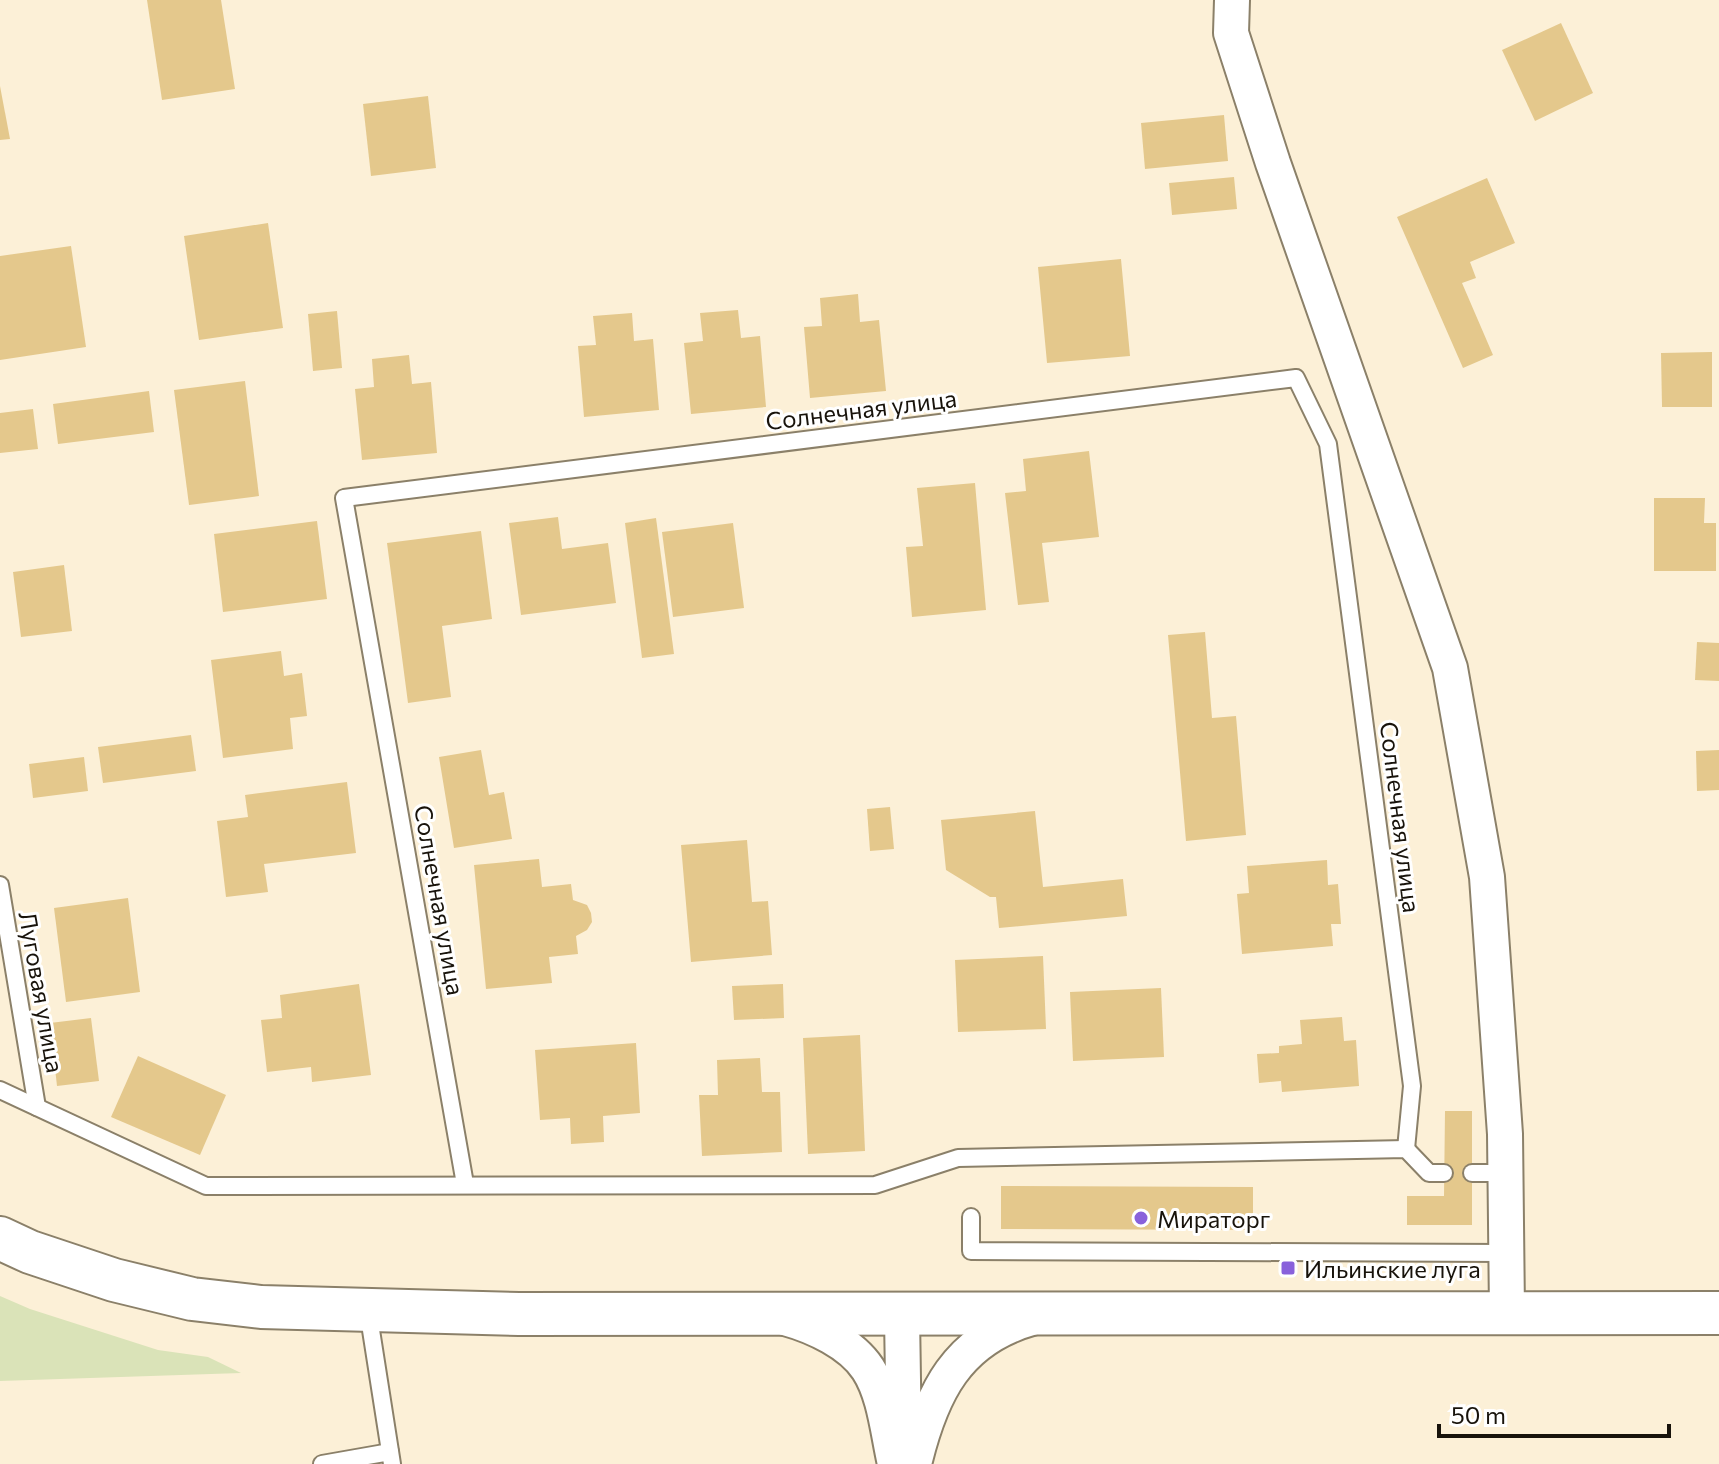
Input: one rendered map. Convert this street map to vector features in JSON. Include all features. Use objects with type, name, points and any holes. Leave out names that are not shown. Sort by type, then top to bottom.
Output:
[{"type":"street","points":[[1232,0],[1231,33],[1273,163],[1450,668],[1487,877],[1505,1173],[1507,1312]]},
{"type":"street","points":[[0,1238],[30,1252],[114,1280],[192,1299],[261,1307],[519,1314],[902,1316],[1719,1313]]},
{"type":"street","points":[[773,1315],[800,1322],[830,1337],[853,1352],[868,1369],[884,1414],[895,1464]]},
{"type":"street","points":[[914,1464],[932,1405],[944,1380],[959,1360],[999,1330],[1045,1315]]},
{"type":"street","points":[[902,1316],[904,1464]]},
{"type":"lane","name":"Солнечная улица","points":[[465,1184],[344,498],[1296,378],[1328,444],[1412,1086],[1406,1149]]},
{"type":"lane","name":"Луговая улица","points":[[0,885],[37,1107]]},
{"type":"lane","points":[[0,1090],[206,1186],[875,1185],[958,1158],[1406,1149],[1429,1173],[1444,1173]]},
{"type":"lane","points":[[1472,1173],[1505,1173]]},
{"type":"lane","points":[[971,1217],[971,1251],[1506,1253]]},
{"type":"lane","points":[[322,1464],[391,1458],[368,1310]]},
{"type":"green space","points":[[0,1296],[30,1309],[158,1350],[208,1357],[241,1373],[0,1381]]},
{"type":"building","points":[[147,0],[221,0],[235,89],[162,100]]},
{"type":"building","points":[[1561,23],[1593,93],[1535,121],[1502,50]]},
{"type":"building","points":[[0,86],[10,139],[0,140]]},
{"type":"building","points":[[428,96],[436,168],[371,176],[363,104]]},
{"type":"building","points":[[1224,115],[1228,161],[1145,169],[1141,123]]},
{"type":"building","points":[[1234,177],[1237,209],[1172,215],[1169,183]]},
{"type":"building","points":[[1487,178],[1515,243],[1470,262],[1476,278],[1462,283],[1493,355],[1463,368],[1397,217]]},
{"type":"building","points":[[268,223],[283,328],[199,340],[184,236]]},
{"type":"building","points":[[71,246],[86,347],[0,360],[0,256]]},
{"type":"building","points":[[1121,259],[1130,356],[1047,363],[1038,267]]},
{"type":"building","points":[[858,294],[860,322],[879,320],[886,391],[810,398],[804,327],[822,326],[820,298]]},
{"type":"building","points":[[738,310],[741,338],[760,336],[766,407],[691,414],[684,343],[703,341],[700,313]]},
{"type":"building","points":[[337,311],[342,368],[313,371],[308,314]]},
{"type":"building","points":[[632,313],[634,341],[653,339],[659,410],[584,417],[578,346],[596,345],[593,316]]},
{"type":"building","points":[[1712,352],[1712,407],[1662,407],[1661,353]]},
{"type":"building","points":[[409,355],[412,384],[431,382],[437,453],[362,460],[355,389],[374,387],[372,359]]},
{"type":"building","points":[[245,381],[259,496],[189,505],[174,390]]},
{"type":"building","points":[[149,391],[154,432],[58,444],[53,404]]},
{"type":"building","points":[[33,409],[38,449],[0,453],[0,413]]},
{"type":"building","points":[[1089,451],[1099,537],[1042,543],[1049,602],[1018,605],[1005,493],[1026,491],[1023,459]]},
{"type":"building","points":[[975,483],[986,610],[912,617],[906,547],[923,546],[917,488]]},
{"type":"building","points":[[1654,498],[1705,498],[1704,523],[1716,523],[1716,571],[1654,571]]},
{"type":"building","points":[[558,517],[562,549],[608,543],[616,603],[521,615],[509,523]]},
{"type":"building","points":[[656,518],[674,654],[642,658],[625,523]]},
{"type":"building","points":[[317,521],[327,599],[223,612],[214,534]]},
{"type":"building","points":[[733,523],[744,608],[673,617],[662,532]]},
{"type":"building","points":[[481,531],[492,619],[442,626],[451,697],[408,703],[387,543]]},
{"type":"building","points":[[64,565],[72,631],[21,637],[13,572]]},
{"type":"building","points":[[1205,632],[1212,718],[1236,716],[1246,835],[1186,841],[1168,635]]},
{"type":"building","points":[[1697,642],[1719,643],[1719,681],[1695,680]]},
{"type":"building","points":[[281,651],[284,676],[302,673],[307,716],[290,718],[293,749],[223,758],[211,660]]},
{"type":"building","points":[[191,735],[196,771],[103,783],[98,747]]},
{"type":"building","points":[[481,750],[489,795],[504,792],[512,839],[454,848],[439,757]]},
{"type":"building","points":[[1719,750],[1719,790],[1697,791],[1696,751]]},
{"type":"building","points":[[84,757],[88,791],[33,798],[29,764]]},
{"type":"building","points":[[347,782],[356,853],[264,864],[268,892],[226,897],[217,821],[248,817],[245,795]]},
{"type":"building","points":[[890,807],[894,849],[870,851],[867,809]]},
{"type":"building","points":[[1035,811],[1043,887],[1123,879],[1127,916],[999,928],[996,897],[990,897],[946,870],[941,820]]},
{"type":"building","points":[[747,840],[752,902],[768,901],[772,955],[691,962],[681,845]]},
{"type":"building","points":[[539,859],[542,887],[571,884],[573,900],[587,905],[592,922],[587,930],[576,936],[578,954],[549,957],[552,983],[486,989],[474,865]]},
{"type":"building","points":[[1327,860],[1328,885],[1338,884],[1341,924],[1331,924],[1333,946],[1242,954],[1237,894],[1249,893],[1247,866]]},
{"type":"building","points":[[128,898],[140,992],[66,1002],[54,908]]},
{"type":"building","points":[[1043,956],[1046,1029],[958,1032],[955,960]]},
{"type":"building","points":[[359,984],[371,1075],[312,1082],[311,1067],[267,1072],[261,1020],[282,1018],[280,995]]},
{"type":"building","points":[[783,984],[784,1018],[734,1020],[732,986]]},
{"type":"building","points":[[1161,988],[1164,1057],[1073,1061],[1070,992]]},
{"type":"building","points":[[1342,1017],[1344,1041],[1356,1040],[1359,1086],[1282,1092],[1281,1081],[1259,1083],[1257,1054],[1279,1053],[1279,1046],[1302,1044],[1300,1020]]},
{"type":"building","points":[[91,1018],[99,1081],[57,1086],[50,1023]]},
{"type":"building","points":[[860,1035],[865,1151],[808,1154],[803,1038]]},
{"type":"building","points":[[636,1043],[640,1113],[603,1116],[604,1142],[571,1144],[570,1118],[540,1120],[535,1050]]},
{"type":"building","points":[[138,1056],[226,1095],[200,1155],[111,1117]]},
{"type":"building","points":[[760,1058],[762,1092],[780,1092],[782,1152],[702,1156],[699,1095],[718,1095],[717,1060]]},
{"type":"building","points":[[1445,1111],[1472,1111],[1472,1225],[1407,1225],[1407,1196],[1444,1196]]},
{"type":"building","points":[[1001,1186],[1253,1187],[1253,1230],[1001,1229]]},
{"type":"place","name":"Мираторг","points":[[1141,1218]]},
{"type":"place","name":"Ильинские луга","points":[[1288,1268]]}]
